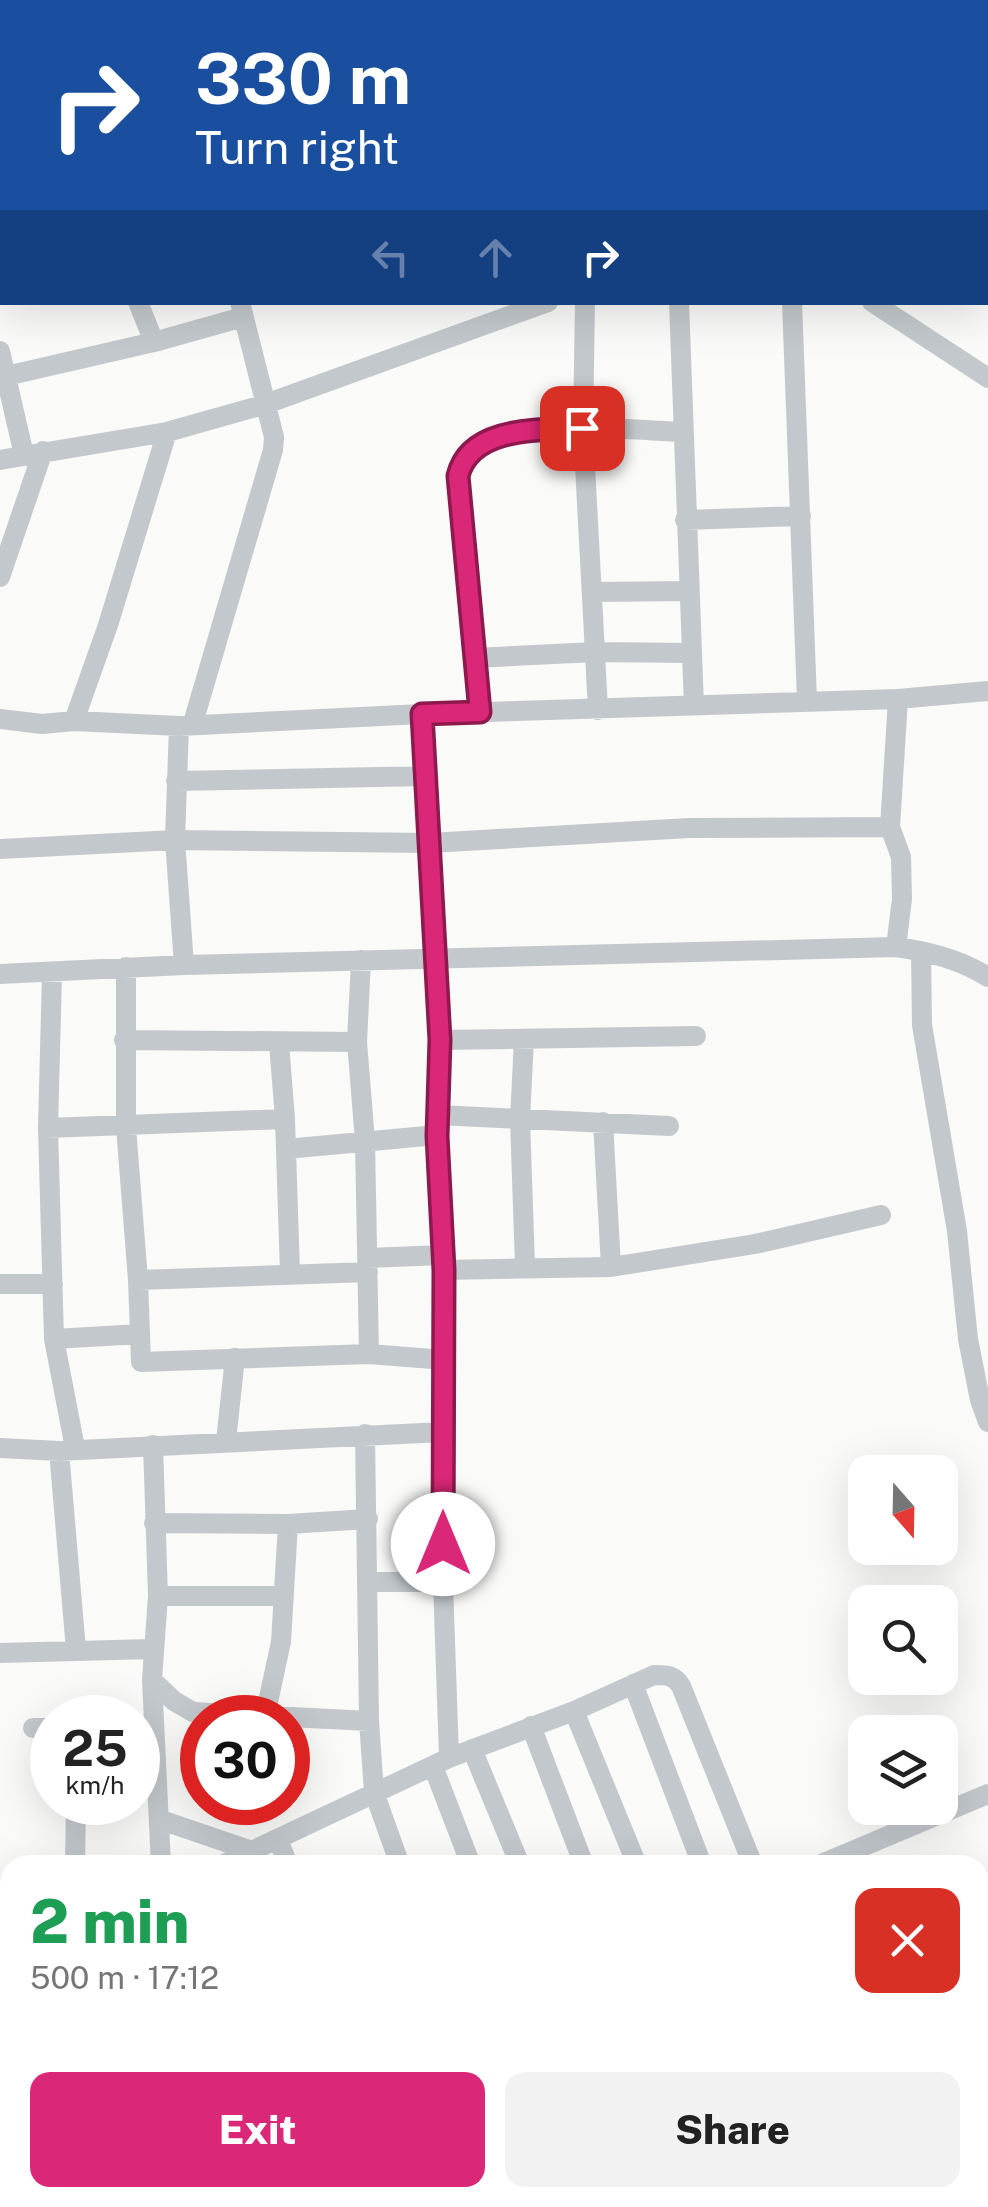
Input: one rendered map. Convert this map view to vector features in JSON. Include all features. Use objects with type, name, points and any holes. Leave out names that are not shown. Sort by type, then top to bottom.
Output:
[{"type":"street","points":[[139,305],[154,342]]},
{"type":"street","points":[[0,460],[167,432],[263,404],[540,305]]},
{"type":"street","points":[[584,305],[582,428],[598,710]]},
{"type":"street","points":[[679,305],[694,706]]},
{"type":"street","points":[[792,305],[808,701]]},
{"type":"street","points":[[888,306],[988,378]]},
{"type":"street","points":[[6,376],[154,342],[241,310],[274,450],[186,725],[176,780],[175,840],[184,965]]},
{"type":"street","points":[[0,351],[33,453],[0,577]]},
{"type":"street","points":[[480,712],[458,476],[462,461],[470,450],[494,438],[543,430],[683,432]]},
{"type":"street","points":[[74,720],[108,625],[167,432]]},
{"type":"street","points":[[685,520],[800,516]]},
{"type":"street","points":[[593,592],[689,591]]},
{"type":"street","points":[[475,658],[595,652],[691,653]]},
{"type":"street","points":[[0,719],[42,724],[74,720],[186,725],[898,700],[988,692]]},
{"type":"street","points":[[896,948],[901,870],[890,827],[898,700]]},
{"type":"street","points":[[422,714],[440,1040],[437,1125],[445,1360],[441,1762],[468,1855]]},
{"type":"street","points":[[176,780],[428,776]]},
{"type":"street","points":[[0,849],[175,840],[430,843],[688,828],[890,827]]},
{"type":"street","points":[[0,974],[184,965],[896,948],[921,950],[968,964],[988,977]]},
{"type":"street","points":[[921,950],[922,1025],[954,1213],[968,1339],[988,1422]]},
{"type":"street","points":[[360,960],[357,1042],[365,1142],[370,1354]]},
{"type":"street","points":[[126,967],[126,1126],[141,1362],[370,1354],[445,1360]]},
{"type":"street","points":[[52,974],[48,1128],[54,1338],[67,1449],[76,1650]]},
{"type":"street","points":[[440,1040],[696,1036]]},
{"type":"street","points":[[524,1039],[520,1118],[526,1267]]},
{"type":"street","points":[[124,1040],[357,1042]]},
{"type":"street","points":[[279,1042],[290,1273]]},
{"type":"street","points":[[48,1128],[285,1118]]},
{"type":"street","points":[[286,1150],[365,1142],[437,1125],[520,1118],[669,1126]]},
{"type":"street","points":[[603,1122],[612,1266]]},
{"type":"street","points":[[138,1280],[367,1265],[612,1266],[755,1244],[881,1215]]},
{"type":"street","points":[[0,1284],[54,1284]]},
{"type":"street","points":[[54,1338],[140,1334]]},
{"type":"street","points":[[226,1441],[235,1358]]},
{"type":"street","points":[[0,1448],[152,1446],[443,1432]]},
{"type":"street","points":[[365,1434],[369,1721],[374,1792],[396,1855]]},
{"type":"street","points":[[150,1695],[158,1596],[152,1446]]},
{"type":"street","points":[[154,1523],[288,1524],[368,1519]]},
{"type":"street","points":[[270,1695],[281,1642],[288,1524]]},
{"type":"street","points":[[369,1582],[443,1582]]},
{"type":"street","points":[[158,1596],[284,1596]]},
{"type":"street","points":[[0,1652],[152,1650]]},
{"type":"street","points":[[242,1855],[441,1762],[654,1675],[666,1674],[682,1686],[750,1855]]},
{"type":"street","points":[[152,1680],[180,1704]]},
{"type":"street","points":[[634,1684],[698,1855]]},
{"type":"street","points":[[574,1710],[633,1855]]},
{"type":"street","points":[[310,1718],[369,1721]]},
{"type":"street","points":[[531,1726],[580,1855]]},
{"type":"street","points":[[472,1749],[516,1855]]},
{"type":"street","points":[[844,1855],[988,1794]]},
{"type":"street","points":[[160,1820],[252,1850]]},
{"type":"street","points":[[75,1855],[76,1825]]},
{"type":"street","points":[[160,1825],[160,1855]]},
{"type":"street","points":[[278,1838],[284,1855]]},
{"type":"route","points":[[443,1544],[444,1270],[437,1136],[440,1040],[422,714],[480,712],[458,476],[462,461],[470,450],[494,438],[582,428]]}]
